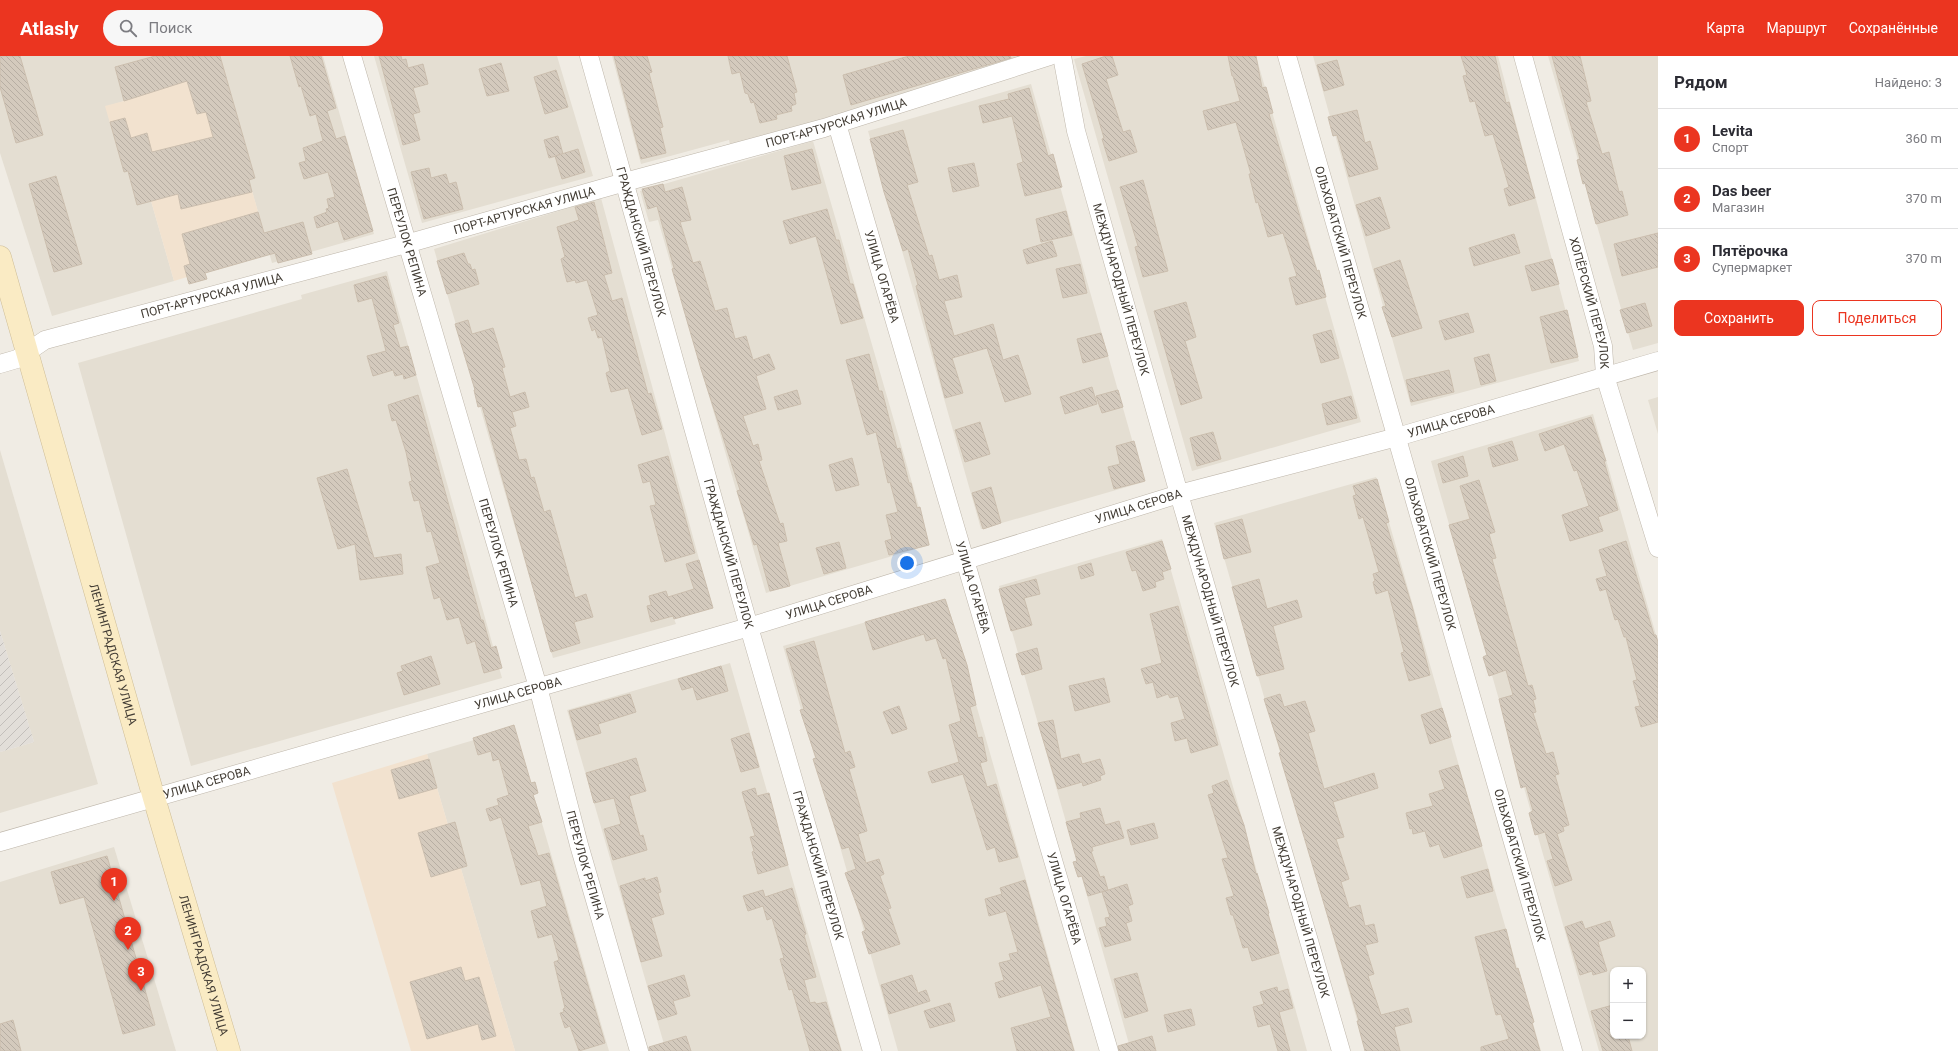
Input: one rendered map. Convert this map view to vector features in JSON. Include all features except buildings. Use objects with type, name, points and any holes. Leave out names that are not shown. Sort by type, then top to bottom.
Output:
[{"type":"main road","name":"ЛЕНИНГРАДСКАЯ УЛИЦА","points":[[0,257],[154,798],[230,1051]]},
{"type":"street","name":"ПЕРЕУЛОК РЕПИНА","points":[[352,56],[406,244],[538,687],[580,845],[639,1051]]},
{"type":"street","name":"ГРАЖДАНСКИЙ ПЕРЕУЛОК","points":[[589,56],[749,626],[872,1051]]},
{"type":"street","name":"ПОРТ-АРТУРСКАЯ УЛИЦА","points":[[0,364],[17,359],[45,340],[406,244],[837,124],[1050,56]]},
{"type":"street","name":"МЕЖДУНАРОДНЫЙ ПЕРЕУЛОК","points":[[1062,56],[1076,131],[1179,494],[1341,1051]]},
{"type":"street","name":"ОЛЬХОВАТСКИЙ ПЕРЕУЛОК","points":[[1287,56],[1574,1051]]},
{"type":"street","name":"ХОПЁРСКИЙ ПЕРЕУЛОК","points":[[1523,56],[1603,346],[1605,376],[1658,548]]},
{"type":"street","name":"УЛИЦА ОГАРЁВА","points":[[837,124],[1109,1051]]},
{"type":"street","name":"УЛИЦА СЕРОВА","points":[[0,842],[749,626],[965,561],[1179,494],[1397,437],[1658,361]]},
{"type":"shaded area","points":[[0,56],[155,56],[124,101],[106,107],[124,172],[128,171],[137,205],[151,201],[174,281],[52,316],[0,153]]},
{"type":"shaded area","points":[[155,56],[220,56],[255,178],[249,180],[270,254],[205,273],[207,279],[189,284],[187,277],[174,281],[151,201],[137,205],[128,171],[124,172],[105,106],[124,101],[115,67]]},
{"type":"shaded area","points":[[220,56],[323,56],[374,234],[272,263],[249,180],[255,178]]},
{"type":"shaded area","points":[[374,56],[557,56],[593,176],[422,223]]},
{"type":"shaded area","points":[[612,56],[1042,56],[731,149],[729,140],[641,164]]},
{"type":"shaded area","points":[[1086,56],[1256,56],[1361,422],[1192,471],[1074,59]]},
{"type":"shaded area","points":[[1313,56],[1498,56],[1579,361],[1411,406]]},
{"type":"shaded area","points":[[1548,56],[1658,56],[1658,343],[1633,350]]},
{"type":"shaded area","points":[[1031,84],[1144,482],[981,529],[868,131]]},
{"type":"shaded area","points":[[813,141],[930,545],[766,593],[658,220],[649,222],[640,191]]},
{"type":"shaded area","points":[[601,198],[712,607],[674,619],[676,624],[553,658],[434,249]]},
{"type":"shaded area","points":[[387,271],[502,678],[191,766],[78,363],[302,299],[301,295]]},
{"type":"shaded area","points":[[1658,397],[1658,434],[1648,400]]},
{"type":"shaded area","points":[[1593,414],[1658,642],[1658,1051],[1599,1051],[1431,461]]},
{"type":"shaded area","points":[[0,450],[98,784],[0,813],[0,752],[34,742],[0,631]]},
{"type":"shaded area","points":[[1376,477],[1541,1051],[1366,1051],[1214,523]]},
{"type":"shaded area","points":[[1162,539],[1307,1051],[1131,1051],[999,586]]},
{"type":"shaded area","points":[[946,599],[1075,1051],[898,1051],[783,646]]},
{"type":"shaded area","points":[[0,631],[34,742],[0,752]]},
{"type":"shaded area","points":[[730,663],[842,1051],[666,1051],[567,710]]},
{"type":"shaded area","points":[[514,728],[609,1051],[515,1051],[427,754]]},
{"type":"shaded area","points":[[427,754],[515,1051],[411,1051],[332,783]]},
{"type":"shaded area","points":[[114,847],[176,1051],[0,1051],[0,882]]},
{"type":"place","name":"Levita","points":[[114,901]]},
{"type":"place","name":"Das beer","points":[[128,950]]},
{"type":"place","name":"Пятёрочка","points":[[141,991]]}]
